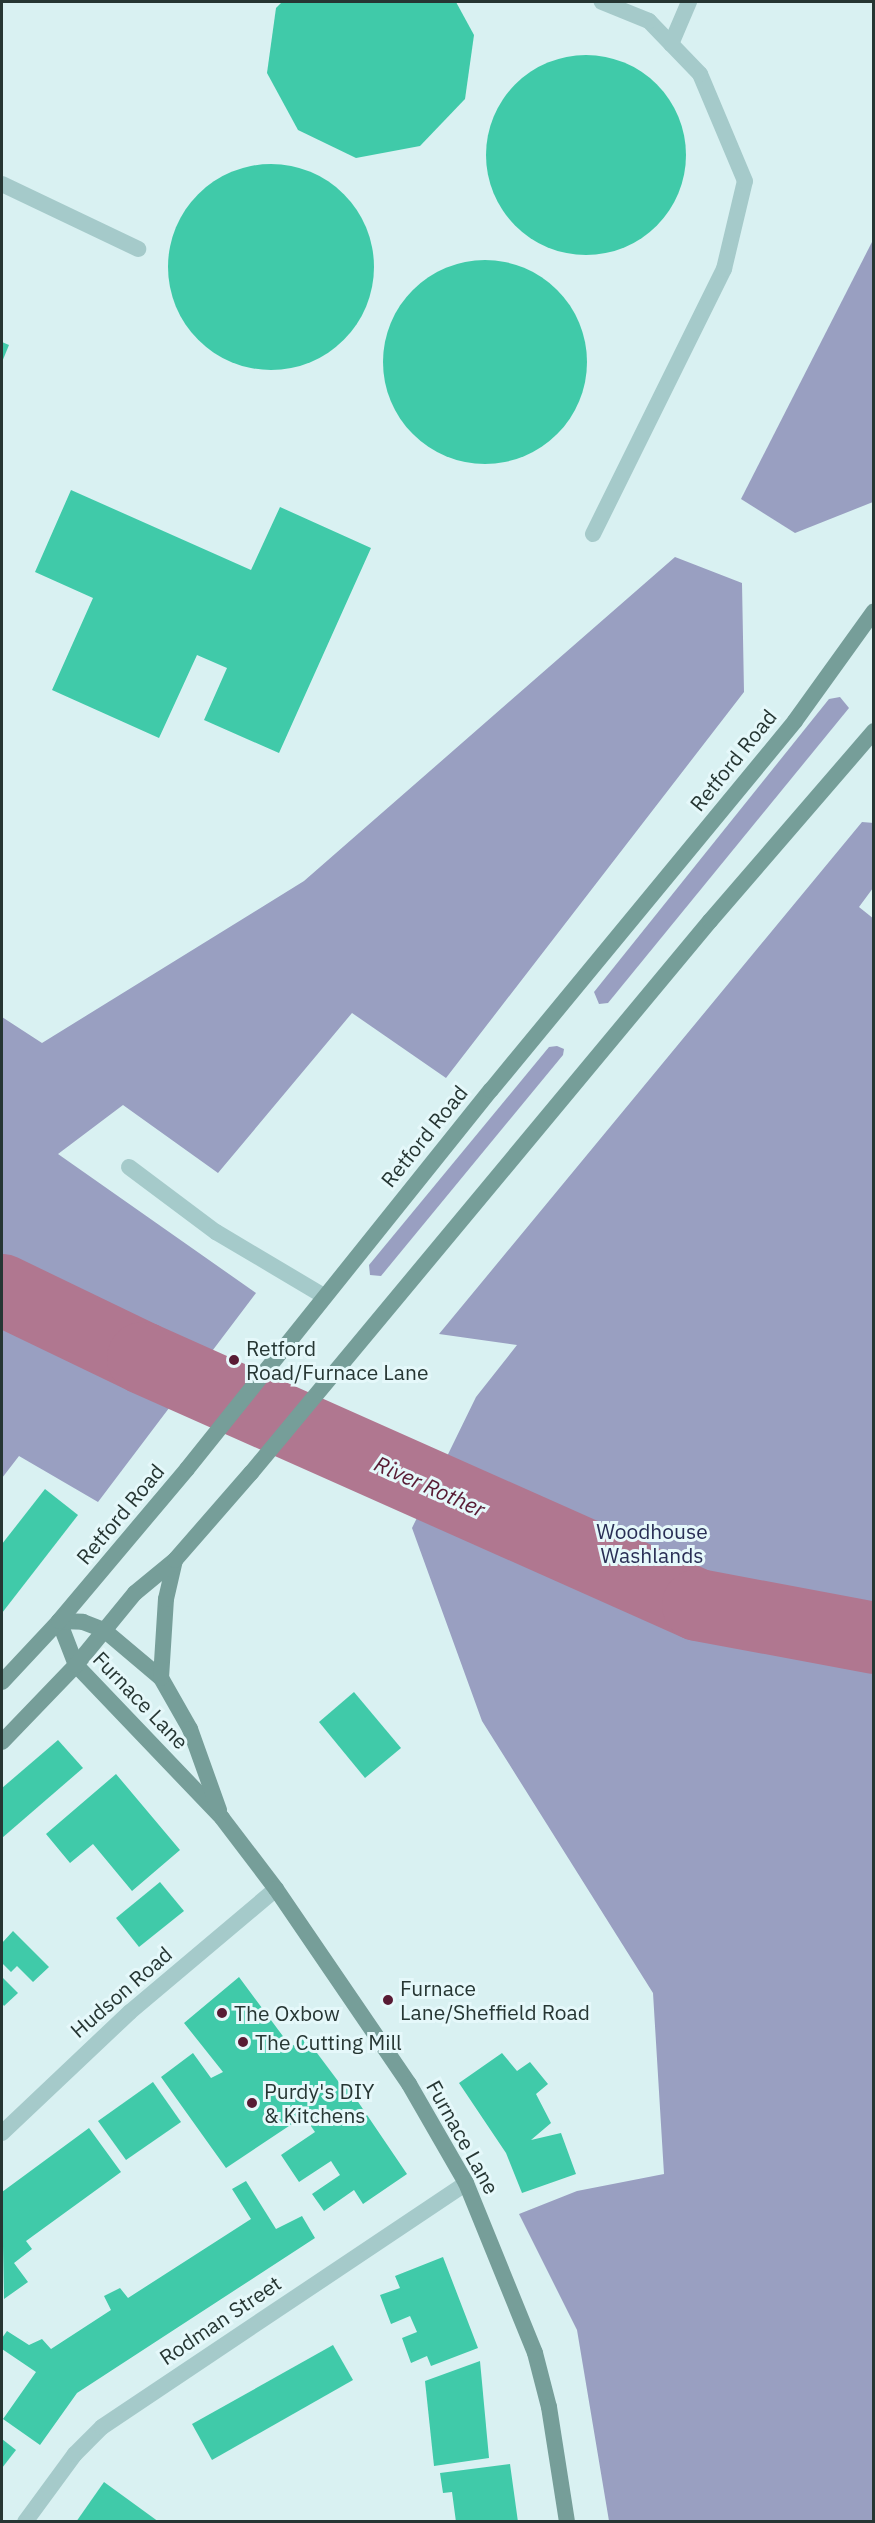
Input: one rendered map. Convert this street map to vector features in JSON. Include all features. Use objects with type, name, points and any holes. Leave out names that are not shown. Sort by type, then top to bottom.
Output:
[{"type":"main road","name":"Retford Road","points":[[2,1682],[58,1621],[206,1445],[324,1296],[795,721],[873,611]]},
{"type":"main road","points":[[2,1742],[76,1665],[135,1593],[175,1560],[251,1473],[710,921],[873,731]]},
{"type":"main road","points":[[161,1678],[166,1599],[175,1560]]},
{"type":"main road","name":"Furnace Lane","points":[[222,1818],[190,1729],[161,1678],[104,1630],[83,1622],[58,1621],[76,1665],[222,1818],[276,1889],[403,2074],[466,2183],[535,2353],[554,2428],[567,2522]]},
{"type":"street","points":[[593,534],[724,269],[744,181],[700,74],[649,21],[602,2]]},
{"type":"street","points":[[671,44],[689,2]]},
{"type":"street","points":[[2,184],[138,249]]},
{"type":"street","points":[[129,1167],[216,1232],[324,1296]]},
{"type":"street","name":"Hudson Road","points":[[2,2133],[130,2012],[276,1889]]},
{"type":"street","name":"Rodman Street","points":[[25,2522],[58,2475],[102,2427],[466,2183]]},
{"type":"green space","points":[[873,240],[873,502],[795,533],[741,499]]},
{"type":"green space","points":[[675,557],[742,583],[744,692],[446,1078],[352,1013],[218,1173],[123,1105],[58,1154],[256,1293],[98,1502],[19,1456],[2,1478],[2,1017],[42,1043],[304,881]]},
{"type":"green space","points":[[840,697],[849,708],[608,1003],[599,1004],[594,992],[829,699]]},
{"type":"green space","name":"Woodhouse Washlands","points":[[862,822],[874,823],[873,888],[859,907],[874,919],[873,2521],[609,2521],[577,2330],[519,2214],[577,2191],[664,2174],[653,1993],[482,1721],[412,1528],[476,1397],[517,1345],[439,1334]]},
{"type":"green space","points":[[557,1046],[564,1049],[563,1055],[381,1276],[370,1275],[369,1265],[549,1047]]},
{"type":"building","points":[[282,2],[456,2],[474,35],[465,99],[420,146],[356,158],[298,130],[267,73],[276,8]]},
{"type":"building","points":[[586,55],[605,57],[633,67],[663,92],[678,117],[684,136],[686,155],[684,174],[674,202],[649,232],[624,247],[605,253],[586,255],[567,253],[539,243],[509,218],[494,193],[488,174],[486,155],[488,136],[498,108],[523,78],[548,63],[567,57]]},
{"type":"building","points":[[271,164],[291,166],[310,172],[328,181],[344,194],[357,210],[366,228],[372,247],[374,267],[372,287],[366,306],[357,324],[344,340],[328,353],[310,362],[291,368],[271,370],[251,368],[232,362],[214,353],[198,340],[185,324],[176,306],[170,287],[168,267],[170,247],[176,228],[185,210],[198,194],[214,181],[232,172],[251,166]]},
{"type":"building","points":[[485,260],[505,262],[533,272],[550,283],[564,297],[579,323],[585,342],[587,362],[585,382],[575,410],[564,427],[550,441],[524,456],[505,462],[485,464],[465,462],[437,452],[420,441],[406,427],[391,401],[385,382],[383,362],[385,342],[395,314],[406,297],[420,283],[446,268],[465,262]]},
{"type":"building","points":[[2,342],[9,345],[2,362]]},
{"type":"building","points":[[71,490],[251,570],[280,507],[371,548],[279,753],[204,720],[227,668],[197,655],[159,738],[52,690],[93,598],[35,572]]},
{"type":"building","points":[[45,1489],[78,1515],[2,1613],[2,1544]]},
{"type":"building","points":[[354,1692],[401,1748],[365,1778],[319,1722]]},
{"type":"building","points":[[58,1740],[83,1768],[2,1838],[2,1788]]},
{"type":"building","points":[[116,1774],[180,1850],[132,1891],[93,1844],[70,1863],[46,1834]]},
{"type":"building","points":[[160,1882],[184,1911],[139,1947],[116,1918]]},
{"type":"building","points":[[13,1931],[49,1967],[33,1982],[17,1966],[11,1972],[2,1963],[2,1943]]},
{"type":"building","points":[[2,1977],[18,1993],[4,2006],[2,2003]]},
{"type":"building","points":[[239,1977],[291,2047],[305,2037],[344,2089],[348,2087],[407,2174],[363,2204],[354,2190],[324,2211],[312,2194],[340,2175],[331,2161],[299,2182],[281,2155],[315,2132],[304,2116],[226,2168],[161,2077],[193,2053],[211,2078],[223,2072],[184,2023]]},
{"type":"building","points":[[502,2053],[517,2071],[530,2062],[548,2084],[536,2094],[551,2123],[531,2140],[561,2133],[576,2174],[522,2193],[506,2153],[459,2083]]},
{"type":"building","points":[[153,2082],[181,2122],[126,2160],[98,2121]]},
{"type":"building","points":[[89,2128],[121,2172],[26,2241],[32,2249],[14,2263],[28,2282],[4,2299],[2,2192]]},
{"type":"building","points":[[246,2181],[276,2229],[302,2216],[315,2238],[77,2393],[40,2445],[3,2419],[36,2372],[2,2349],[2,2338],[7,2331],[29,2345],[42,2339],[51,2349],[111,2310],[104,2296],[120,2288],[128,2298],[251,2219],[232,2189]]},
{"type":"building","points":[[443,2257],[478,2348],[431,2366],[427,2356],[411,2363],[402,2338],[417,2332],[410,2316],[391,2324],[380,2295],[400,2288],[395,2276]]},
{"type":"building","points":[[333,2345],[353,2380],[212,2460],[192,2424]]},
{"type":"building","points":[[480,2361],[489,2458],[434,2466],[425,2381]]},
{"type":"building","points":[[2,2439],[16,2450],[2,2468]]},
{"type":"building","points":[[510,2464],[518,2522],[456,2522],[452,2492],[443,2493],[440,2473]]},
{"type":"building","points":[[104,2482],[159,2522],[76,2522]]},
{"type":"waterway","name":"River Rother","points":[[2,1290],[143,1358],[698,1605],[874,1638]]},
{"type":"place","name":"Retford Road/Furnace Lane","points":[[234,1360]]},
{"type":"place","name":"Furnace Lane/Sheffield Road","points":[[388,2000]]},
{"type":"place","name":"The Oxbow","points":[[222,2013]]},
{"type":"place","name":"The Cutting Mill","points":[[243,2042]]},
{"type":"place","name":"Purdy's DIY & Kitchens","points":[[252,2103]]}]
